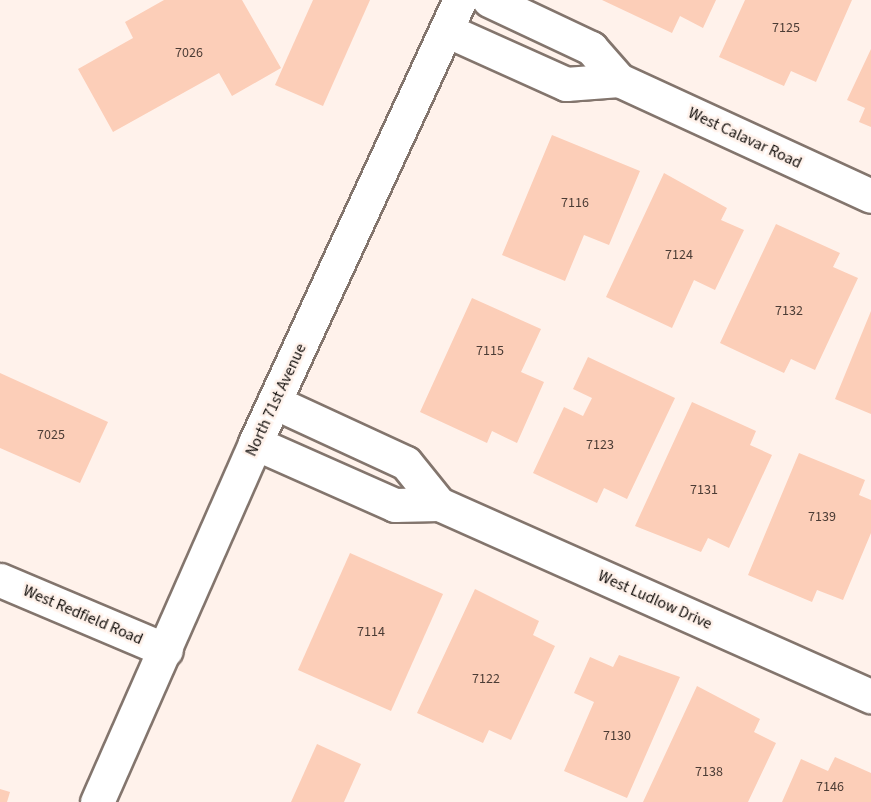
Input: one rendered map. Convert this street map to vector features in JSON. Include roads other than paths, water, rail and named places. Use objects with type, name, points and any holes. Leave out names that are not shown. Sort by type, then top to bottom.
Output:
[{"type":"street","name":"North 71st Avenue","points":[[97,802],[166,650],[255,443],[460,0]]},
{"type":"street","name":"West Calavar Road","points":[[489,0],[557,30],[591,48],[619,80],[871,196]]},
{"type":"street","name":"West Calavar Road","points":[[446,30],[566,84],[619,80]]},
{"type":"street","points":[[540,72],[557,30]]},
{"type":"street","name":"West Ludlow Drive","points":[[274,402],[406,463],[439,504]]},
{"type":"street","name":"West Ludlow Drive","points":[[255,443],[395,505],[439,504],[871,696]]},
{"type":"street","points":[[350,487],[367,445]]},
{"type":"street","name":"West Redfield Road","points":[[0,580],[166,650]]}]
